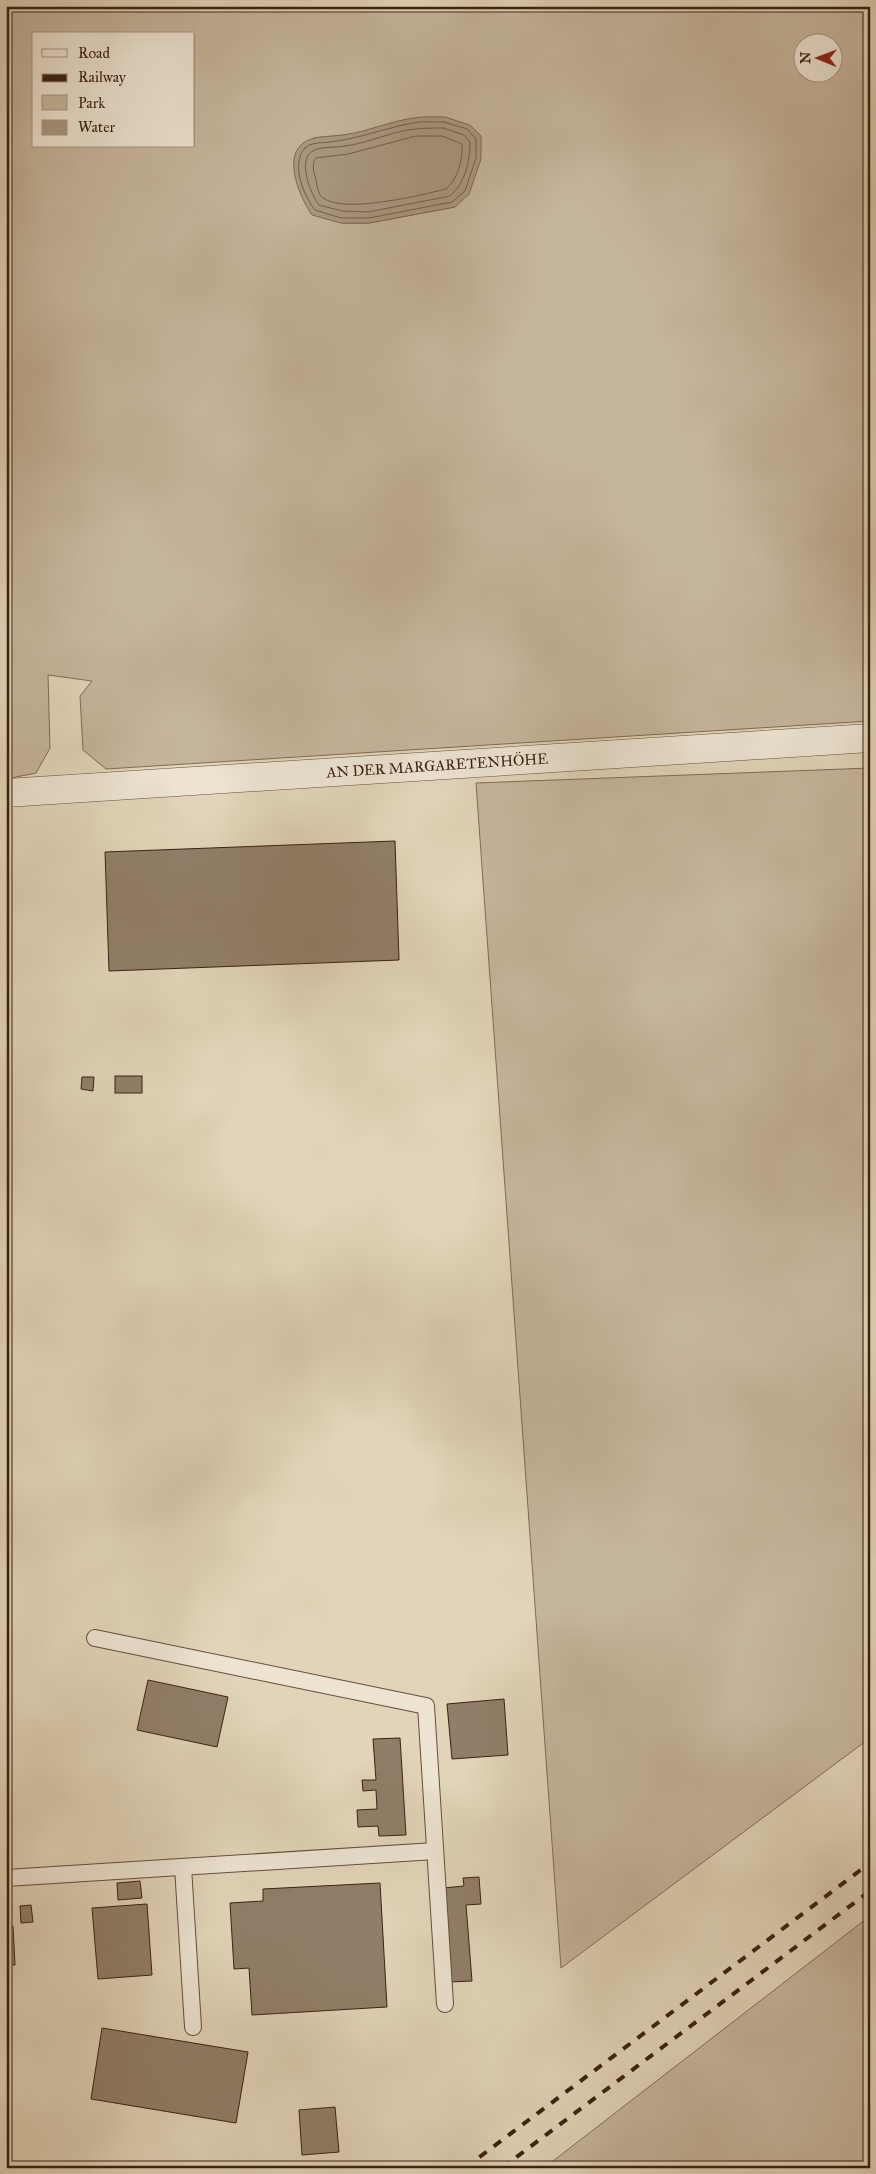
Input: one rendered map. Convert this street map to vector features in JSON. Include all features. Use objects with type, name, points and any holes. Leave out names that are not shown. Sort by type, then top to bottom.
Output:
[{"type":"street","name":"AN DER MARGARETENHÖHE","points":[[6,793],[870,738]]},
{"type":"lane","points":[[95,1638],[426,1706],[445,2004]]},
{"type":"lane","points":[[6,1878],[435,1851]]},
{"type":"lane","points":[[183,1867],[193,2027]]},
{"type":"green space","points":[[6,6],[870,6],[870,721],[106,769],[83,750],[80,696],[92,681],[48,675],[50,748],[36,773],[6,779]],"holes":[[[344,135],[455,207],[369,223],[341,223],[313,138]]]},
{"type":"green space","points":[[870,768],[870,1738],[561,1968],[476,783]]},
{"type":"green space","points":[[870,1916],[870,2168],[544,2168]]},
{"type":"water","points":[[445,117],[470,125],[481,136],[481,159],[469,194],[455,207],[369,223],[341,223],[312,215],[299,190],[294,169],[297,151],[306,141],[352,134],[405,119]]},
{"type":"building","points":[[395,841],[399,960],[109,971],[105,852]]},
{"type":"building","points":[[115,1076],[142,1076],[142,1093],[115,1093]]},
{"type":"building","points":[[82,1077],[94,1077],[93,1091],[81,1089]]},
{"type":"building","points":[[148,1680],[228,1697],[217,1747],[137,1730]]},
{"type":"building","points":[[504,1699],[508,1755],[452,1759],[447,1704]]},
{"type":"building","points":[[400,1738],[406,1835],[379,1836],[378,1826],[358,1827],[357,1810],[377,1809],[376,1790],[363,1791],[362,1780],[376,1780],[373,1739]]},
{"type":"building","points":[[479,1877],[481,1904],[466,1905],[472,1981],[450,1982],[443,1888],[464,1886],[463,1878]]},
{"type":"building","points":[[140,1881],[142,1898],[118,1900],[117,1883]]},
{"type":"building","points":[[380,1883],[387,2007],[252,2015],[249,1968],[234,1969],[230,1903],[263,1901],[263,1889]]},
{"type":"building","points":[[147,1904],[152,1975],[98,1979],[92,1908]]},
{"type":"building","points":[[31,1905],[33,1922],[21,1923],[20,1906]]},
{"type":"building","points":[[13,1926],[15,1965],[6,1965],[6,1927]]},
{"type":"building","points":[[102,2028],[248,2052],[236,2123],[91,2099]]},
{"type":"building","points":[[335,2107],[339,2152],[302,2155],[299,2110]]},
{"type":"railway","points":[[465,2168],[870,1863]]},
{"type":"railway","points":[[502,2168],[870,1891]]}]
